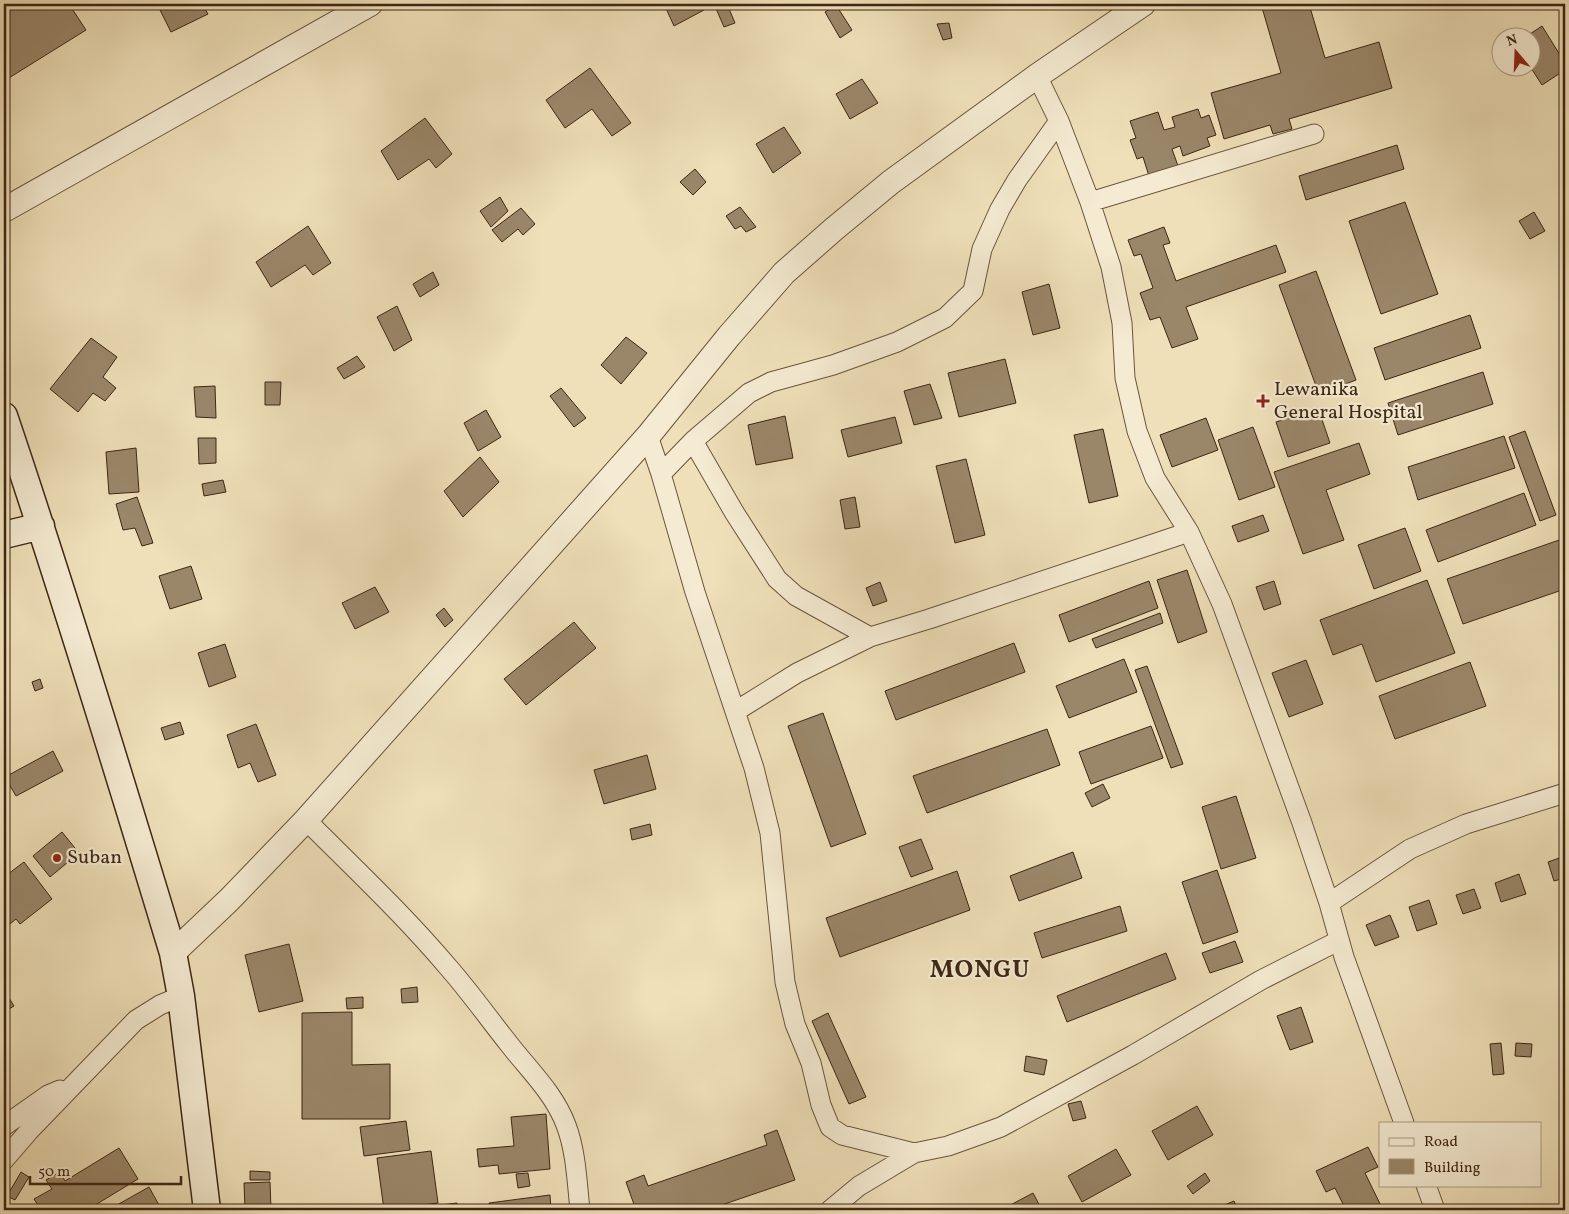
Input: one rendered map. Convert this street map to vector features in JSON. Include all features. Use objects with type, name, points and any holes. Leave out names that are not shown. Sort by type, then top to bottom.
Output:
[{"type":"main road","points":[[4,416],[97,702],[173,953],[181,996],[207,1210]]},
{"type":"main road","points":[[4,535],[41,526]]},
{"type":"street","points":[[4,210],[370,4]]},
{"type":"street","points":[[173,953],[229,900],[306,820],[648,436],[729,336],[784,273],[834,228],[891,182],[1037,76],[1143,4]]},
{"type":"street","points":[[1037,76],[1059,121],[1090,202],[1111,267],[1122,323],[1125,378],[1137,431],[1156,478],[1189,532],[1222,604],[1298,814],[1328,903],[1338,941],[1404,1122]]},
{"type":"street","points":[[661,474],[693,441],[756,389],[771,382],[833,365],[897,342],[945,318],[973,291],[982,249],[1000,209],[1022,172],[1059,121]]},
{"type":"street","points":[[1090,202],[1314,134]]},
{"type":"street","points":[[648,436],[695,592],[754,768],[770,833],[785,982],[795,1024],[811,1063],[821,1105],[830,1127],[842,1135],[914,1153]]},
{"type":"street","points":[[693,441],[734,512],[777,579],[796,596],[870,637]]},
{"type":"street","points":[[736,711],[797,673],[870,637],[939,616],[1189,532]]},
{"type":"street","points":[[1328,903],[1410,849],[1466,824],[1565,794]]},
{"type":"street","points":[[306,820],[389,902],[448,967],[535,1074],[554,1102],[566,1125],[576,1168],[580,1210]]},
{"type":"street","points":[[830,1210],[859,1186],[914,1153],[948,1146],[1000,1127],[1133,1055],[1261,980],[1338,941]]},
{"type":"street","points":[[4,1160],[29,1131],[136,1020],[160,1005],[181,996]]},
{"type":"street","points":[[4,1126],[48,1095],[73,1085]]},
{"type":"street","points":[[1426,1186],[1436,1210]]},
{"type":"building","points":[[69,4],[86,30],[4,81],[4,5]]},
{"type":"building","points":[[157,4],[202,4],[208,14],[171,32]]},
{"type":"building","points":[[664,4],[700,4],[704,10],[674,26]]},
{"type":"building","points":[[714,4],[727,4],[735,23],[724,27]]},
{"type":"building","points":[[1261,4],[1309,4],[1325,58],[1379,42],[1392,88],[1289,119],[1292,129],[1273,134],[1270,125],[1224,139],[1211,93],[1281,73]]},
{"type":"building","points":[[836,5],[852,30],[840,38],[825,12]]},
{"type":"building","points":[[949,23],[952,38],[943,40],[937,24]]},
{"type":"building","points":[[1542,26],[1565,63],[1565,70],[1542,85],[1537,78],[1542,78],[1542,28],[1539,28]]},
{"type":"building","points":[[590,68],[631,123],[612,136],[592,109],[565,128],[546,100]]},
{"type":"building","points":[[862,79],[878,103],[850,119],[836,94]]},
{"type":"building","points":[[1198,109],[1201,118],[1209,115],[1216,135],[1207,138],[1210,146],[1183,156],[1180,146],[1172,149],[1178,166],[1149,176],[1143,157],[1137,159],[1130,140],[1136,138],[1130,121],[1158,112],[1164,130],[1175,127],[1172,117]]},
{"type":"building","points":[[425,118],[452,154],[436,168],[429,159],[398,180],[381,151]]},
{"type":"building","points":[[784,127],[801,153],[773,173],[756,144]]},
{"type":"building","points":[[1397,145],[1404,169],[1306,200],[1299,176]]},
{"type":"building","points":[[695,169],[706,182],[693,195],[680,182]]},
{"type":"building","points":[[500,197],[508,211],[491,227],[480,211]]},
{"type":"building","points":[[1405,202],[1438,294],[1381,314],[1349,221]]},
{"type":"building","points":[[740,207],[756,227],[746,232],[741,226],[735,229],[726,216]]},
{"type":"building","points":[[521,208],[535,224],[523,235],[518,229],[502,242],[492,230]]},
{"type":"building","points":[[1534,212],[1545,231],[1530,239],[1519,221]]},
{"type":"building","points":[[308,226],[331,263],[313,275],[305,265],[271,287],[256,262]]},
{"type":"building","points":[[1164,227],[1170,243],[1163,245],[1176,281],[1276,245],[1286,272],[1186,307],[1198,339],[1172,348],[1160,317],[1150,320],[1140,293],[1153,288],[1141,254],[1134,256],[1128,240]]},
{"type":"building","points":[[1316,271],[1356,380],[1319,394],[1279,285]]},
{"type":"building","points":[[433,272],[439,285],[420,297],[413,284]]},
{"type":"building","points":[[1049,284],[1060,328],[1033,335],[1022,292]]},
{"type":"building","points":[[397,306],[412,340],[394,351],[377,317]]},
{"type":"building","points":[[1470,315],[1481,348],[1385,380],[1374,348]]},
{"type":"building","points":[[626,337],[647,353],[621,384],[601,365]]},
{"type":"building","points":[[91,338],[117,357],[103,377],[116,388],[105,401],[93,393],[78,412],[50,389]]},
{"type":"building","points":[[357,356],[365,367],[344,379],[337,368]]},
{"type":"building","points":[[1005,359],[1016,403],[959,417],[948,373]]},
{"type":"building","points":[[1483,372],[1493,404],[1398,435],[1388,403]]},
{"type":"building","points":[[265,382],[281,382],[280,405],[265,405]]},
{"type":"building","points":[[930,384],[942,418],[914,425],[904,391]]},
{"type":"building","points":[[215,386],[216,418],[196,417],[194,387]]},
{"type":"building","points":[[561,388],[586,418],[574,427],[550,396]]},
{"type":"building","points":[[1318,408],[1330,443],[1288,457],[1276,422]]},
{"type":"building","points":[[486,410],[501,437],[478,451],[464,423]]},
{"type":"building","points":[[785,416],[793,458],[756,465],[748,425]]},
{"type":"building","points":[[895,417],[902,443],[848,457],[841,430]]},
{"type":"building","points":[[1206,418],[1218,450],[1172,467],[1160,435]]},
{"type":"building","points":[[1253,427],[1275,487],[1239,500],[1218,440]]},
{"type":"building","points":[[1103,429],[1118,496],[1089,503],[1074,435]]},
{"type":"building","points":[[1525,431],[1556,515],[1540,521],[1509,437]]},
{"type":"building","points":[[1504,436],[1515,468],[1418,500],[1408,467]]},
{"type":"building","points":[[198,438],[216,438],[216,463],[199,464]]},
{"type":"building","points":[[1359,443],[1370,474],[1326,490],[1344,540],[1303,554],[1274,472]]},
{"type":"building","points":[[136,448],[139,492],[109,494],[106,452]]},
{"type":"building","points":[[480,457],[499,482],[463,517],[444,491]]},
{"type":"building","points":[[966,459],[985,535],[955,543],[936,466]]},
{"type":"building","points":[[223,480],[226,492],[204,496],[202,484]]},
{"type":"building","points":[[1524,493],[1536,525],[1438,562],[1426,530]]},
{"type":"building","points":[[137,497],[153,543],[142,546],[135,528],[123,530],[116,504]]},
{"type":"building","points":[[855,497],[860,527],[845,529],[840,500]]},
{"type":"building","points":[[1263,515],[1269,531],[1238,542],[1232,526]]},
{"type":"building","points":[[1405,528],[1421,571],[1374,589],[1358,545]]},
{"type":"building","points":[[1565,538],[1565,589],[1463,624],[1447,579]]},
{"type":"building","points":[[191,566],[202,599],[170,609],[159,576]]},
{"type":"building","points":[[1187,570],[1207,632],[1178,643],[1157,580]]},
{"type":"building","points":[[1427,580],[1455,653],[1376,682],[1362,644],[1333,655],[1320,620]]},
{"type":"building","points":[[1149,581],[1158,608],[1069,642],[1059,615]]},
{"type":"building","points":[[1274,581],[1281,604],[1264,610],[1256,587]]},
{"type":"building","points":[[880,582],[887,601],[873,606],[866,588]]},
{"type":"building","points":[[375,587],[389,612],[355,629],[342,603]]},
{"type":"building","points":[[444,608],[453,620],[445,627],[436,615]]},
{"type":"building","points":[[1160,613],[1163,623],[1096,648],[1092,639]]},
{"type":"building","points":[[574,622],[596,648],[526,705],[504,679]]},
{"type":"building","points":[[1014,643],[1025,672],[896,720],[885,691]]},
{"type":"building","points":[[225,644],[236,677],[209,687],[198,653]]},
{"type":"building","points":[[1124,659],[1137,692],[1069,718],[1056,686]]},
{"type":"building","points":[[1306,660],[1323,704],[1289,717],[1272,673]]},
{"type":"building","points":[[1470,662],[1486,706],[1395,739],[1379,696]]},
{"type":"building","points":[[1147,666],[1183,764],[1171,768],[1135,670]]},
{"type":"building","points":[[40,679],[43,688],[35,691],[32,682]]},
{"type":"building","points":[[823,713],[866,834],[831,847],[788,726]]},
{"type":"building","points":[[180,722],[184,734],[165,740],[161,728]]},
{"type":"building","points":[[256,724],[276,775],[258,782],[250,763],[238,768],[227,735]]},
{"type":"building","points":[[1151,726],[1163,758],[1091,784],[1079,752]]},
{"type":"building","points":[[1047,729],[1060,765],[927,813],[913,776]]},
{"type":"building","points":[[53,751],[63,771],[16,796],[5,777]]},
{"type":"building","points":[[647,755],[656,789],[604,804],[594,770]]},
{"type":"building","points":[[1103,784],[1110,798],[1092,807],[1085,793]]},
{"type":"building","points":[[1236,796],[1256,858],[1221,869],[1202,807]]},
{"type":"building","points":[[650,824],[652,835],[632,840],[630,829]]},
{"type":"building","points":[[62,832],[79,853],[50,877],[33,856]]},
{"type":"building","points":[[921,839],[933,869],[911,877],[899,847]]},
{"type":"building","points":[[1073,852],[1082,878],[1019,901],[1010,876]]},
{"type":"building","points":[[1565,856],[1565,878],[1554,881],[1548,862]]},
{"type":"building","points":[[24,862],[52,899],[20,924],[16,919],[5,928],[4,909],[7,907],[4,902],[4,877]]},
{"type":"building","points":[[1217,870],[1238,932],[1203,944],[1182,882]]},
{"type":"building","points":[[957,871],[970,910],[840,957],[826,918]]},
{"type":"building","points":[[1519,874],[1526,894],[1501,902],[1495,883]]},
{"type":"building","points":[[1474,889],[1481,908],[1463,914],[1456,895]]},
{"type":"building","points":[[1429,900],[1437,924],[1417,931],[1409,907]]},
{"type":"building","points":[[1120,906],[1127,931],[1042,958],[1034,933]]},
{"type":"building","points":[[1390,915],[1399,937],[1375,946],[1366,925]]},
{"type":"building","points":[[1235,941],[1243,962],[1210,973],[1202,953]]},
{"type":"building","points":[[289,944],[303,1001],[259,1012],[245,955]]},
{"type":"building","points":[[1166,953],[1176,979],[1067,1022],[1057,996]]},
{"type":"building","points":[[417,987],[418,1002],[402,1003],[401,989]]},
{"type":"building","points":[[4,990],[14,1006],[4,1012]]},
{"type":"building","points":[[363,997],[363,1008],[347,1009],[346,998]]},
{"type":"building","points":[[1301,1007],[1313,1042],[1290,1050],[1277,1016]]},
{"type":"building","points":[[352,1012],[352,1065],[390,1064],[390,1119],[302,1119],[302,1013]]},
{"type":"building","points":[[828,1013],[866,1097],[849,1104],[812,1021]]},
{"type":"building","points":[[1501,1043],[1504,1074],[1493,1075],[1490,1044]]},
{"type":"building","points":[[1516,1043],[1532,1044],[1531,1057],[1515,1056]]},
{"type":"building","points":[[4,1044],[8,1052],[4,1054]]},
{"type":"building","points":[[1026,1056],[1047,1060],[1044,1075],[1024,1071]]},
{"type":"building","points":[[1081,1101],[1086,1118],[1073,1121],[1068,1104]]},
{"type":"building","points":[[1197,1106],[1213,1135],[1168,1160],[1152,1131]]},
{"type":"building","points":[[546,1114],[550,1169],[499,1174],[498,1165],[479,1167],[477,1149],[514,1146],[511,1117]]},
{"type":"building","points":[[406,1121],[410,1150],[364,1156],[360,1127]]},
{"type":"building","points":[[777,1130],[795,1180],[707,1210],[636,1210],[626,1182],[644,1175],[648,1186],[767,1145],[764,1135]]},
{"type":"building","points":[[1368,1147],[1378,1167],[1365,1173],[1383,1210],[1346,1210],[1335,1188],[1326,1192],[1316,1171]]},
{"type":"building","points":[[119,1148],[138,1179],[87,1210],[41,1210],[34,1199],[52,1189],[46,1180],[60,1172],[65,1181]]},
{"type":"building","points":[[1116,1149],[1131,1175],[1082,1202],[1068,1176]]},
{"type":"building","points":[[431,1151],[438,1203],[384,1210],[377,1158]]},
{"type":"building","points":[[250,1171],[270,1172],[270,1180],[250,1180]]},
{"type":"building","points":[[21,1172],[29,1177],[15,1200],[7,1196]]},
{"type":"building","points":[[528,1173],[530,1186],[518,1188],[516,1174]]},
{"type":"building","points":[[1205,1173],[1210,1181],[1193,1194],[1187,1186]]},
{"type":"building","points":[[270,1182],[271,1210],[245,1210],[244,1183]]},
{"type":"building","points":[[149,1187],[159,1205],[149,1210],[120,1210],[117,1205]]},
{"type":"building","points":[[1033,1193],[1042,1210],[1001,1210]]},
{"type":"building","points":[[550,1195],[551,1210],[490,1210],[489,1203]]},
{"type":"building","points":[[1234,1201],[1238,1210],[1215,1209]]},
{"type":"building","points":[[457,1203],[458,1210],[401,1210]]},
{"type":"place","name":"Lewanika General Hospital","points":[[1263,401]]},
{"type":"place","name":"Suban","points":[[57,858]]},
{"type":"district","name":"MONGU","points":[[980,970]]}]
